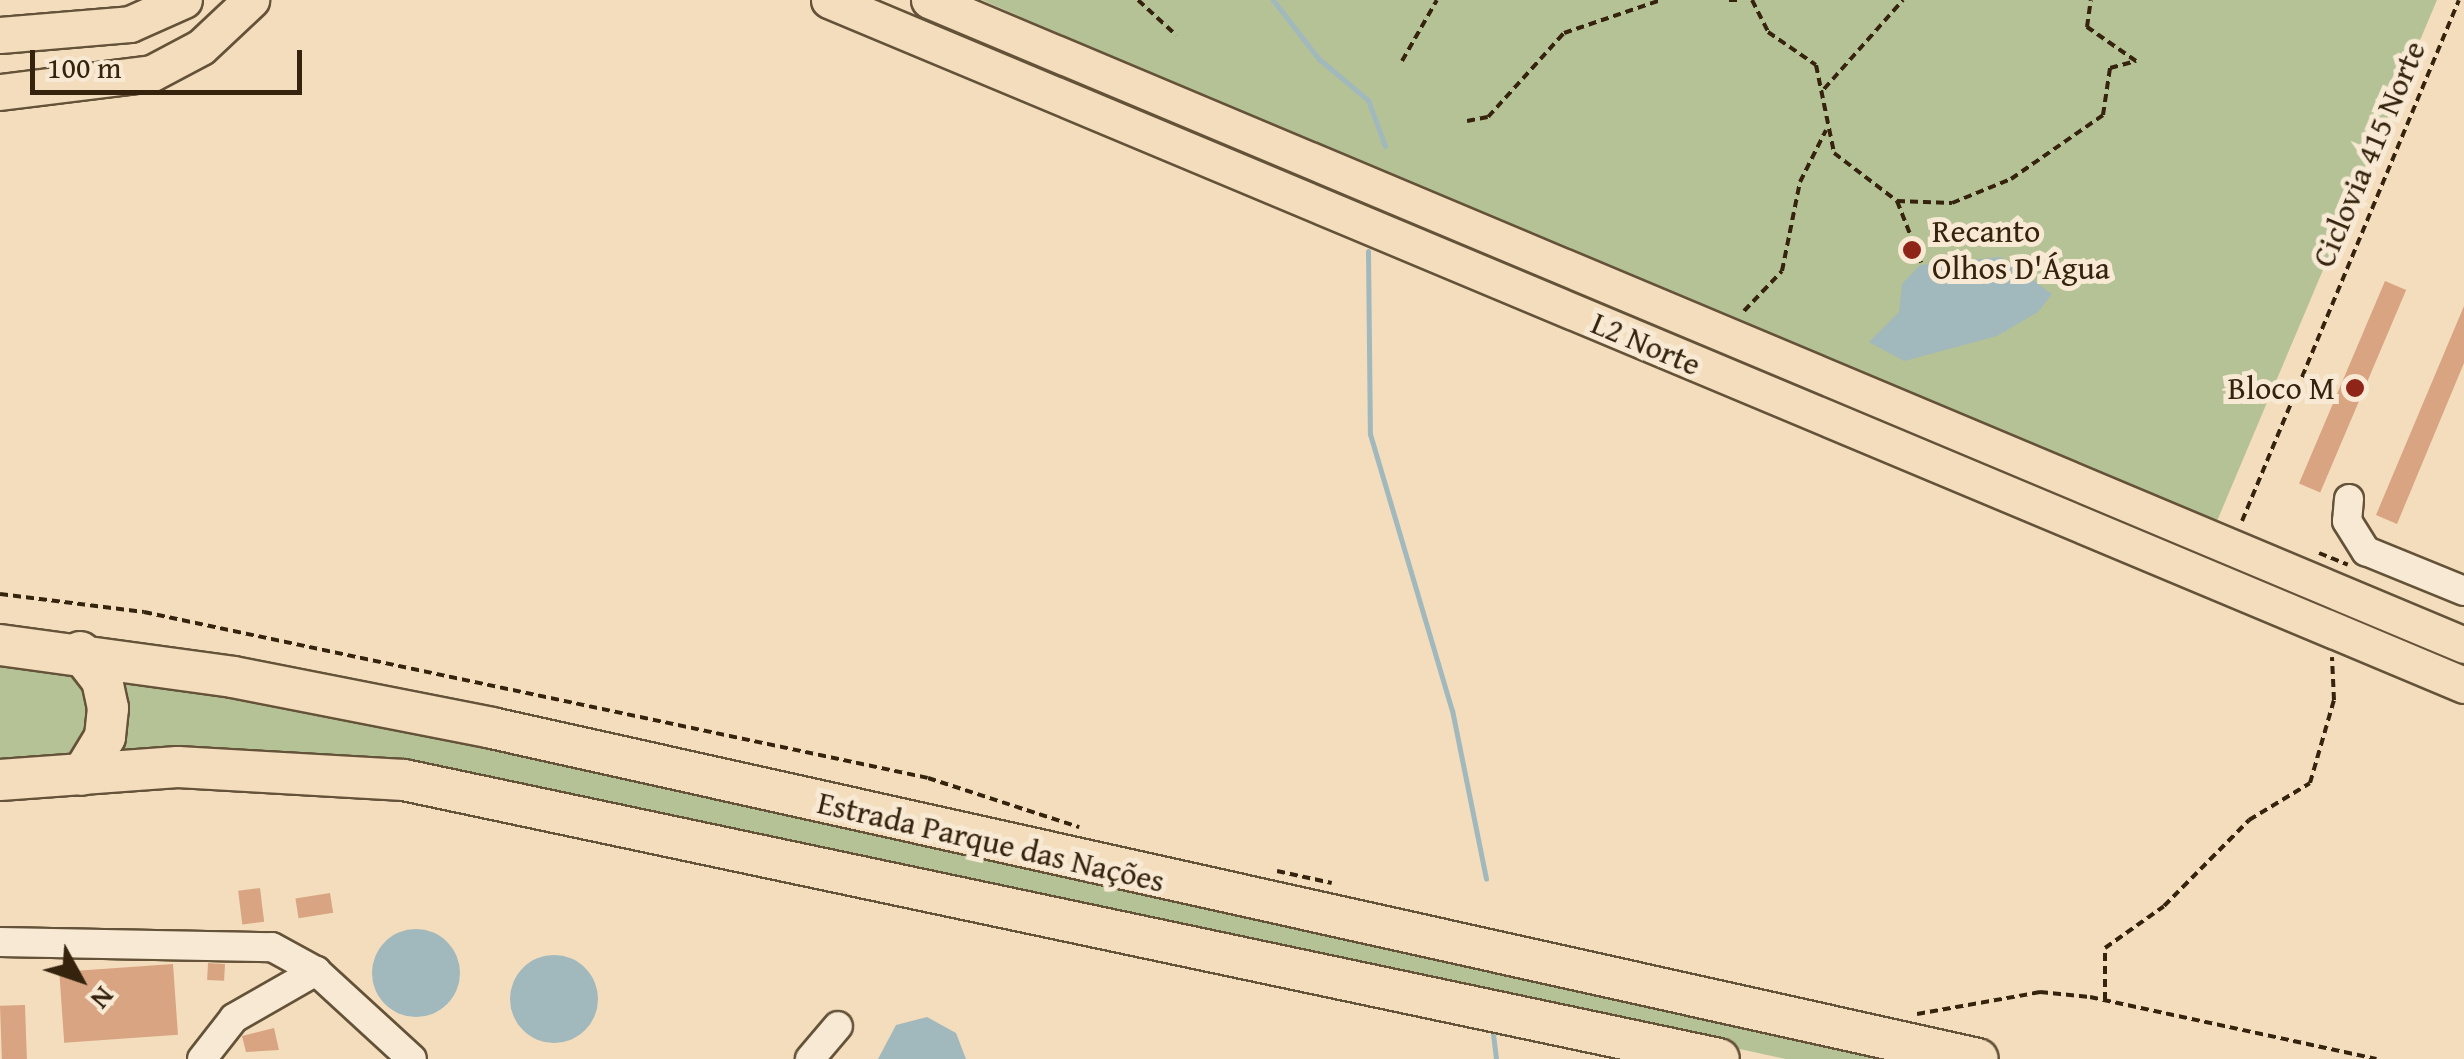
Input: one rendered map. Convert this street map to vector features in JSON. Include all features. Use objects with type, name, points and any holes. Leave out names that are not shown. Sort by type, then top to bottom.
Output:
[{"type":"highway","name":"Estrada Parque das Nações","points":[[0,645],[80,652],[492,728],[1978,1059]]},
{"type":"highway","points":[[80,652],[102,680],[108,708],[105,737],[82,774]]},
{"type":"highway","name":"Estrada Parque das Nações","points":[[0,780],[265,768],[476,792],[1719,1059]]},
{"type":"main road","points":[[0,35],[130,24],[184,0]]},
{"type":"main road","points":[[0,92],[152,74],[202,47],[251,0]]},
{"type":"main road","name":"L2 Norte","points":[[829,0],[2464,684]]},
{"type":"main road","name":"L2 Norte","points":[[929,0],[2464,646]]},
{"type":"main road","points":[[1907,454],[1922,421]]},
{"type":"street","points":[[2349,499],[2346,521],[2366,551],[2464,591]]},
{"type":"street","points":[[0,942],[256,944],[316,971],[412,1059]]},
{"type":"street","points":[[202,1059],[234,1018],[316,971]]},
{"type":"street","points":[[810,1059],[838,1026]]},
{"type":"path","points":[[1138,0],[1176,35]]},
{"type":"path","points":[[1402,60],[1437,0]]},
{"type":"path","points":[[1467,121],[1488,117],[1564,34],[1661,0]]},
{"type":"path","points":[[1729,0],[1736,0]]},
{"type":"path","points":[[1752,0],[1768,32],[1816,65],[1824,89],[1826,129],[1834,153],[1896,201],[1921,262]]},
{"type":"path","points":[[1824,89],[1903,0]]},
{"type":"path","points":[[1896,201],[1952,202],[2011,179],[2103,115],[2110,68],[2136,61],[2087,26],[2091,0]]},
{"type":"path","name":"Ciclovia 415 Norte","points":[[2252,527],[2236,518],[2460,0]]},
{"type":"path","points":[[1744,310],[1782,271],[1800,182],[1826,129]]},
{"type":"path","points":[[2300,546],[2365,571]]},
{"type":"path","points":[[0,594],[144,612],[928,778],[1087,831]]},
{"type":"path","points":[[2105,1000],[2105,948],[2164,906],[2249,820],[2310,782],[2337,681],[2327,628]]},
{"type":"path","points":[[1257,868],[1350,888]]},
{"type":"path","points":[[1900,1011],[1934,1017],[2040,992],[2105,1000],[2376,1059]]},
{"type":"green space","points":[[982,0],[2437,0],[2217,521],[1475,216]]},
{"type":"green space","points":[[1932,441],[2464,662],[2464,669],[1932,446]]},
{"type":"green space","points":[[0,662],[78,673],[96,725],[67,761],[0,767]]},
{"type":"green space","points":[[116,673],[371,721],[1913,1059],[1786,1059],[448,770],[119,759]]},
{"type":"water","points":[[2001,257],[2052,294],[2038,312],[1997,336],[1904,361],[1869,342],[1899,312],[1902,284],[1920,265]]},
{"type":"water","points":[[416,929],[441,936],[453,948],[460,973],[453,998],[441,1010],[416,1017],[391,1010],[379,998],[372,973],[379,948],[391,936]]},
{"type":"water","points":[[554,955],[579,962],[591,974],[598,999],[591,1024],[579,1036],[554,1043],[529,1036],[517,1024],[510,999],[517,974],[529,962]]},
{"type":"water","points":[[927,1017],[956,1033],[966,1059],[878,1059],[896,1025]]},
{"type":"building","name":"Bloco M","points":[[2385,281],[2406,290],[2320,492],[2299,484]]},
{"type":"building","points":[[2464,306],[2464,363],[2397,524],[2376,515]]},
{"type":"building","points":[[260,888],[264,922],[242,924],[238,891]]},
{"type":"building","points":[[330,893],[333,913],[299,918],[295,898]]},
{"type":"building","points":[[208,963],[225,964],[224,981],[207,980]]},
{"type":"building","points":[[173,964],[178,1035],[64,1043],[59,972]]},
{"type":"building","points":[[25,1005],[27,1059],[2,1059],[0,1006]]},
{"type":"building","points":[[274,1028],[279,1050],[246,1052],[242,1036]]},
{"type":"waterway","points":[[1273,0],[1319,59],[1368,100],[1385,146]]},
{"type":"waterway","points":[[1368,251],[1370,434],[1452,710],[1486,879]]},
{"type":"waterway","points":[[1493,1034],[1496,1059]]},
{"type":"place","name":"Recanto Olhos D'Água","points":[[1912,250]]},
{"type":"place","name":"Bloco M","points":[[2355,388]]}]
